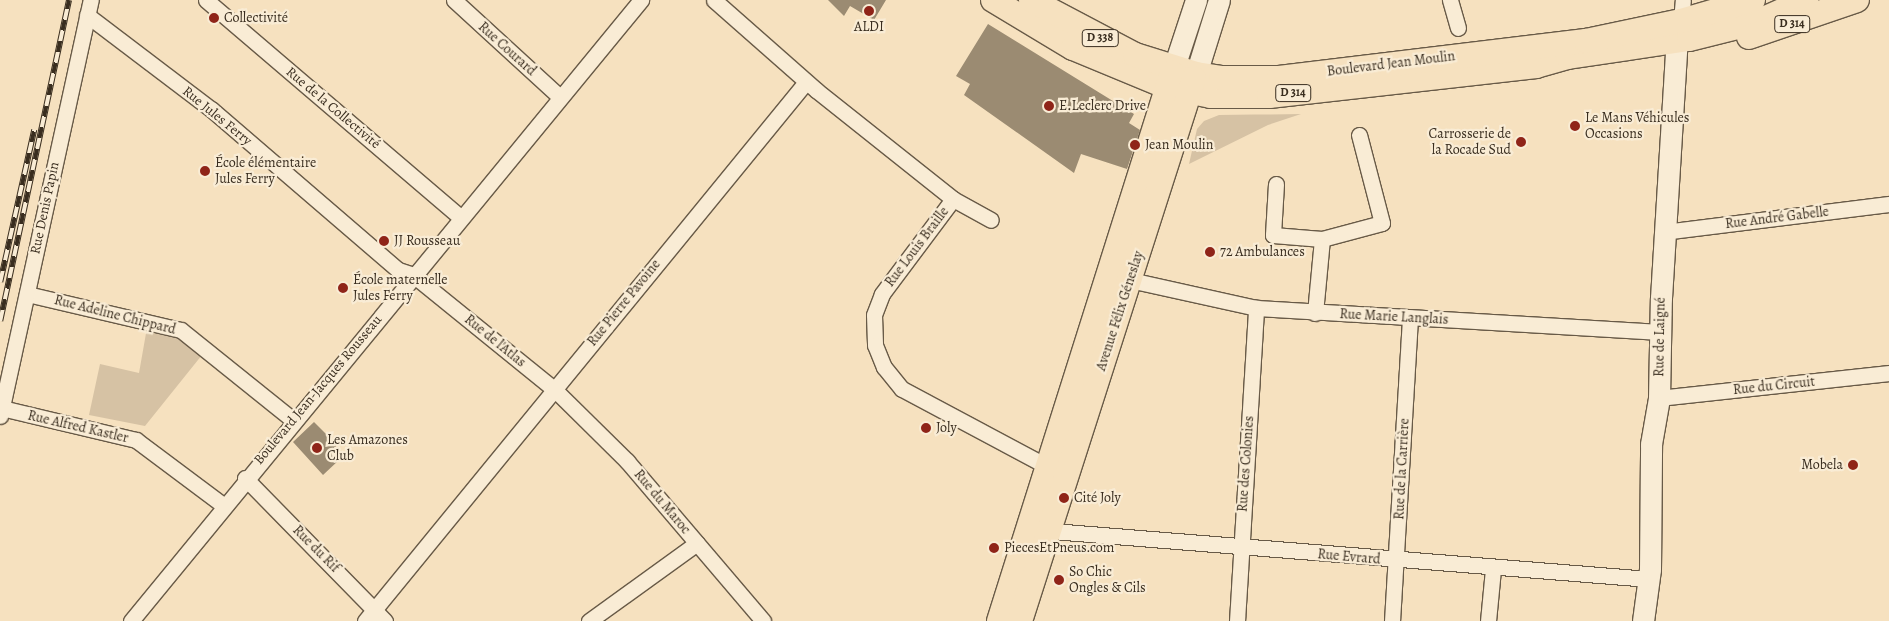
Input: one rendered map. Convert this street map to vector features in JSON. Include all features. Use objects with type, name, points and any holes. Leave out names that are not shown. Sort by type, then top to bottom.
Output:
[{"type":"main road","name":"D 338","points":[[993,0],[1073,48],[1182,80]]},
{"type":"main road","name":"D 338","points":[[1031,0],[1083,31],[1182,80]]},
{"type":"main road","name":"Boulevard Jean Moulin","points":[[1586,41],[1682,10],[1753,0]]},
{"type":"main road","name":"Boulevard Jean Moulin","points":[[1182,80],[1269,96],[1550,63],[1568,56],[1723,32],[1806,0]]},
{"type":"main road","name":"Boulevard Jean Moulin","points":[[1550,63],[1570,67],[1676,51],[1774,30],[1857,0]]},
{"type":"main road","name":"Boulevard Jean Moulin","points":[[1182,80],[1279,78],[1586,41],[1605,42],[1687,32],[1778,11]]},
{"type":"main road","name":"Avenue Félix Géneslay","points":[[999,621],[1038,530],[1130,280],[1182,80]]},
{"type":"main road","name":"Avenue Félix Géneslay","points":[[1020,621],[1048,467],[1182,80]]},
{"type":"street","name":"Rue Denis Papin","points":[[1,412],[91,0]]},
{"type":"street","name":"Rue de la Collectivité","points":[[206,0],[460,216]]},
{"type":"street","name":"Rue Courard","points":[[454,0],[560,98]]},
{"type":"street","name":"Boulevard Jean-Jacques Rousseau","points":[[130,621],[460,216],[641,0]]},
{"type":"street","points":[[714,0],[806,82]]},
{"type":"street","name":"Avenue Félix Géneslay","points":[[1182,80],[1196,0]]},
{"type":"street","name":"Avenue Félix Géneslay","points":[[1182,80],[1219,0]]},
{"type":"street","points":[[1450,0],[1458,28]]},
{"type":"street","name":"Rue Jules Ferry","points":[[87,15],[211,109],[398,270],[413,275]]},
{"type":"street","name":"Rue de Laigné","points":[[1644,621],[1649,579],[1651,444],[1660,398],[1664,232],[1676,51]]},
{"type":"street","name":"Rue Louis Braille","points":[[806,82],[953,199],[992,220]]},
{"type":"street","name":"Rue Pierre Pavoine","points":[[370,615],[806,82]]},
{"type":"street","points":[[1276,184],[1273,235],[1322,239],[1382,223],[1359,135]]},
{"type":"street","name":"Rue Louis Braille","points":[[953,199],[882,294],[874,316],[875,345],[884,367],[902,390],[1048,467]]},
{"type":"street","name":"Rue André Gabelle","points":[[1664,232],[1889,204]]},
{"type":"street","points":[[1316,313],[1322,239]]},
{"type":"street","name":"Rue de l'Atlas","points":[[413,275],[554,388]]},
{"type":"street","name":"Rue Marie Langlais","points":[[1130,280],[1256,308],[1661,332]]},
{"type":"street","name":"Rue Adeline Chippard","points":[[27,294],[181,330],[293,420]]},
{"type":"street","name":"Rue des Colonies","points":[[1237,621],[1256,308]]},
{"type":"street","name":"Rue de la Carrière","points":[[1392,621],[1410,318]]},
{"type":"street","name":"Rue du Circuit","points":[[1660,398],[1889,374]]},
{"type":"street","name":"Rue du Maroc","points":[[554,388],[627,461],[764,621]]},
{"type":"street","name":"Rue Alfred Kastler","points":[[1,412],[136,440],[223,505]]},
{"type":"street","name":"Rue du Rif","points":[[245,478],[370,615],[385,621]]},
{"type":"street","name":"Rue Evrard","points":[[1038,530],[1492,569],[1649,579]]},
{"type":"street","points":[[589,621],[696,543]]},
{"type":"street","points":[[1488,621],[1492,569]]},
{"type":"shaded area","points":[[1301,114],[1268,125],[1189,164],[1197,129],[1204,121],[1219,115]]},
{"type":"shaded area","points":[[148,322],[206,350],[145,426],[89,415],[100,364],[139,373]]},
{"type":"building","name":"ALDI","points":[[828,0],[886,0],[874,20],[850,6],[844,16]]},
{"type":"building","name":"E.Leclerc Drive","points":[[988,24],[1134,114],[1129,123],[1140,130],[1127,169],[1081,154],[1074,173],[964,95],[970,84],[956,76]]},
{"type":"building","name":"Les Amazones Club","points":[[314,422],[337,445],[331,451],[339,460],[323,475],[293,442]]},
{"type":"railway","points":[[0,321],[69,0]]},
{"type":"railway","points":[[0,282],[34,130]]},
{"type":"place","name":"ALDI","points":[[869,11]]},
{"type":"place","name":"Collectivité","points":[[214,18]]},
{"type":"place","name":"E.Leclerc Drive","points":[[1049,106]]},
{"type":"place","name":"Le Mans Véhicules Occasions","points":[[1575,126]]},
{"type":"place","name":"Carrosserie de la Rocade Sud","points":[[1521,142]]},
{"type":"place","name":"Jean Moulin","points":[[1135,145]]},
{"type":"place","name":"École élémentaire Jules Ferry","points":[[205,171]]},
{"type":"place","name":"JJ Rousseau","points":[[384,241]]},
{"type":"place","name":"72 Ambulances","points":[[1210,252]]},
{"type":"place","name":"École maternelle Jules Ferry","points":[[343,288]]},
{"type":"place","name":"Joly","points":[[926,428]]},
{"type":"place","name":"Les Amazones Club","points":[[317,448]]},
{"type":"place","name":"Mobela","points":[[1853,465]]},
{"type":"place","name":"Cité Joly","points":[[1064,498]]},
{"type":"place","name":"PiecesEtPneus.com","points":[[994,548]]},
{"type":"place","name":"So Chic Ongles & Cils","points":[[1059,580]]}]
